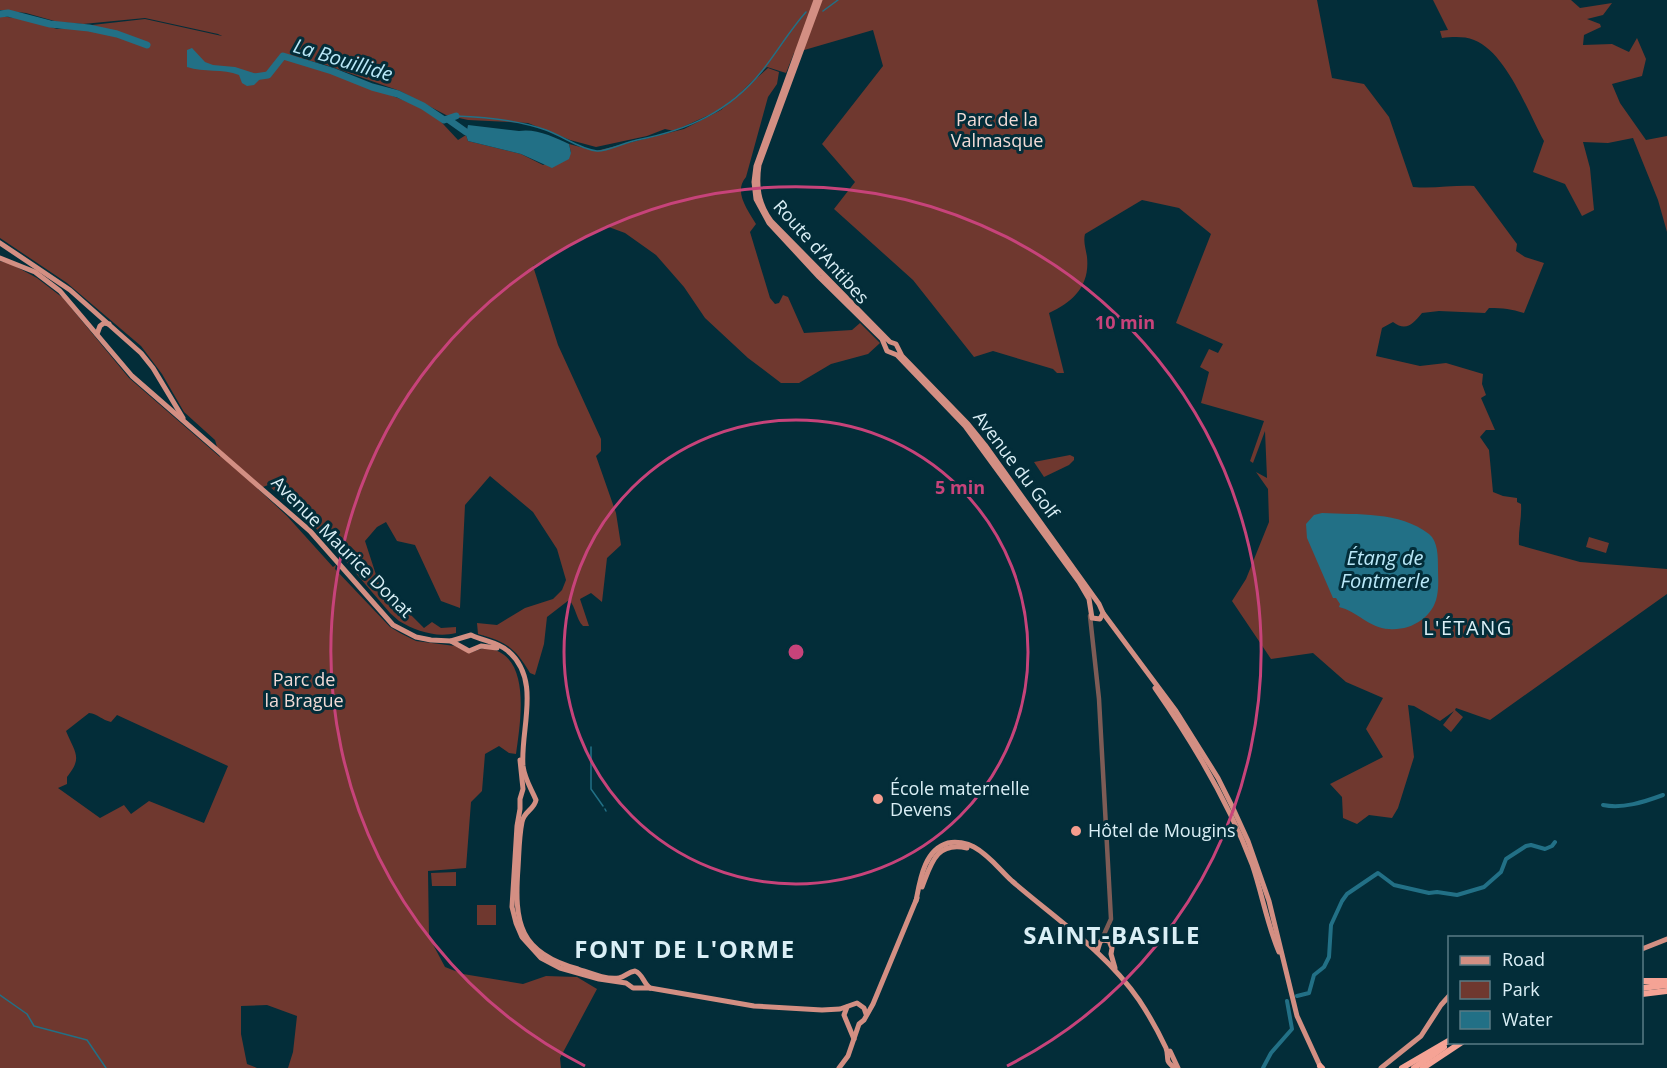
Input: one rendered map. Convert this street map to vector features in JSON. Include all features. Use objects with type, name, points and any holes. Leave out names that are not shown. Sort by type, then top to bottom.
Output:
[{"type":"highway","points":[[1643,981],[1667,983]]},
{"type":"highway","points":[[1643,988],[1667,983]]},
{"type":"highway","points":[[1643,994],[1667,991]]},
{"type":"highway","points":[[1402,1068],[1448,1043]]},
{"type":"highway","points":[[1414,1068],[1448,1043]]},
{"type":"highway","points":[[1423,1068],[1459,1044]]},
{"type":"main road","name":"Route d'Antibes","points":[[818,0],[761,151],[754,182],[756,199],[765,217],[888,344]]},
{"type":"main road","name":"Avenue Maurice Donat","points":[[0,243],[56,280],[141,353],[161,381],[174,406],[194,430]]},
{"type":"main road","name":"Avenue Maurice Donat","points":[[0,258],[29,269],[66,297],[132,376],[310,531],[393,625],[416,637],[451,641]]},
{"type":"main road","points":[[97,336],[100,326],[104,323],[109,324]]},
{"type":"main road","points":[[888,344],[896,344],[896,351],[887,351],[888,344]]},
{"type":"main road","name":"Avenue du Golf","points":[[896,351],[985,445],[1174,712]]},
{"type":"main road","name":"Avenue du Golf","points":[[896,351],[965,426],[1088,594],[1091,611]]},
{"type":"main road","points":[[147,391],[157,390],[161,381]]},
{"type":"main road","points":[[1061,550],[1063,559]]},
{"type":"main road","points":[[1099,619],[1102,610],[1096,606],[1091,611],[1094,619],[1099,619],[1111,626],[1174,712],[1218,778],[1248,841],[1269,902],[1297,1016],[1321,1067]]},
{"type":"main road","points":[[451,641],[471,635],[507,650],[522,669],[527,687],[523,764],[525,779],[536,803],[528,809],[522,820],[516,894],[517,912],[524,933],[536,949],[555,963],[608,977],[626,976],[635,971],[650,988]]},
{"type":"main road","points":[[462,646],[463,638]]},
{"type":"main road","points":[[476,648],[477,639]]},
{"type":"main road","points":[[451,641],[469,651],[489,646],[500,649],[513,661],[522,676],[525,693],[520,765],[522,795],[517,826],[512,902],[514,918],[522,937],[537,955],[554,966],[598,979],[626,983],[630,987],[650,988],[760,1007],[832,1010],[855,1003],[862,1005],[870,1002],[875,995]]},
{"type":"main road","points":[[522,795],[531,794]]},
{"type":"main road","points":[[520,805],[528,809]]},
{"type":"main road","points":[[839,1068],[848,1056],[860,1024],[873,1004],[932,862],[942,850],[956,846],[968,848],[992,862],[1097,952],[1138,993],[1166,1042],[1172,1061],[1178,1068]]},
{"type":"main road","points":[[1643,948],[1667,939]]},
{"type":"main road","points":[[1097,952],[1100,942]]},
{"type":"main road","points":[[1087,944],[1109,942],[1117,973]]},
{"type":"main road","points":[[1104,959],[1111,954]]},
{"type":"main road","points":[[626,976],[626,983]]},
{"type":"main road","points":[[638,987],[642,978]]},
{"type":"main road","points":[[1381,1068],[1421,1036],[1448,998]]},
{"type":"main road","points":[[1386,1068],[1423,1038],[1448,999]]},
{"type":"main road","points":[[862,1005],[866,1014]]},
{"type":"main road","points":[[844,1015],[848,1006]]},
{"type":"main road","points":[[832,1010],[844,1015],[854,1041]]},
{"type":"main road","points":[[848,1022],[853,1025],[860,1024]]},
{"type":"street","name":"Avenue du Golf","points":[[1091,611],[1098,681],[1111,919],[1100,942]]},
{"type":"street","points":[[1092,629],[1099,619]]},
{"type":"street","name":"Avenue du Golf","points":[[1106,931],[1109,942]]},
{"type":"green space","points":[[0,0],[1317,0],[1332,78],[1364,84],[1389,117],[1413,187],[1474,186],[1517,244],[1516,251],[1525,257],[1544,263],[1524,313],[1489,308],[1485,313],[1439,311],[1422,313],[1409,325],[1402,326],[1393,322],[1382,328],[1376,356],[1420,366],[1446,363],[1483,374],[1482,384],[1486,395],[1481,398],[1495,430],[1486,430],[1480,437],[1489,450],[1493,492],[1517,498],[1517,502],[1521,504],[1519,545],[1580,562],[1667,569],[1667,594],[1490,720],[1456,708],[1455,710],[1463,717],[1451,732],[1443,725],[1454,711],[1440,721],[1408,705],[1414,757],[1398,808],[1392,818],[1369,815],[1357,824],[1343,818],[1342,797],[1330,784],[1383,757],[1366,729],[1383,698],[1346,682],[1313,653],[1271,659],[1232,601],[1246,579],[1269,522],[1268,489],[1256,472],[1267,478],[1265,431],[1253,463],[1250,461],[1264,421],[1201,403],[1209,372],[1200,367],[1209,349],[1218,353],[1223,344],[1176,323],[1211,234],[1179,208],[1142,200],[1085,234],[1087,267],[1083,285],[1065,304],[1049,313],[1064,373],[1057,373],[1053,369],[993,351],[974,357],[913,280],[834,209],[855,182],[822,144],[883,66],[873,30],[794,53],[786,73],[767,67],[720,110],[674,131],[665,129],[647,136],[596,147],[570,140],[528,123],[468,120],[446,115],[400,91],[323,64],[291,56],[431,111],[458,140],[466,135],[468,141],[521,154],[543,165],[571,153],[569,144],[596,151],[684,129],[721,110],[768,68],[779,72],[777,84],[768,97],[741,189],[743,201],[756,224],[750,232],[770,298],[775,304],[779,303],[783,295],[788,297],[804,333],[852,330],[860,323],[880,343],[868,354],[831,364],[799,383],[781,383],[748,358],[705,318],[684,287],[656,255],[625,233],[606,226],[533,266],[558,345],[601,439],[601,451],[596,456],[616,513],[621,545],[607,558],[602,602],[591,593],[580,599],[589,626],[583,626],[569,600],[547,617],[544,644],[535,675],[530,673],[509,647],[478,634],[477,623],[497,625],[525,608],[553,599],[562,590],[566,580],[557,549],[533,512],[490,476],[465,505],[460,608],[441,601],[415,545],[397,541],[386,522],[377,527],[365,541],[379,584],[394,608],[411,615],[424,628],[432,622],[441,628],[456,627],[456,633],[441,635],[426,633],[399,621],[323,535],[268,485],[258,489],[287,516],[333,567],[336,565],[335,569],[390,627],[416,641],[455,646],[469,653],[491,649],[504,655],[513,665],[518,678],[521,710],[516,754],[509,753],[499,746],[485,754],[482,791],[471,802],[466,868],[428,871],[429,937],[445,967],[463,974],[523,984],[546,976],[577,977],[597,989],[560,1058],[561,1068],[288,1068],[293,1052],[297,1016],[267,1005],[241,1006],[241,1034],[247,1064],[257,1068],[0,1068],[0,261],[11,264],[37,278],[63,298],[129,378],[220,457],[215,440],[184,412],[162,374],[141,346],[67,283],[0,238],[0,16],[30,20],[57,29],[145,19],[222,36],[145,18],[83,24],[58,22],[26,13],[0,10]],"holes":[[[89,713],[111,722],[117,715],[228,766],[204,823],[149,801],[131,814],[124,805],[100,818],[58,788],[67,784],[67,777],[76,759],[66,731]]]},
{"type":"green space","points":[[1433,0],[1571,0],[1580,8],[1612,3],[1603,15],[1587,19],[1600,24],[1601,27],[1584,35],[1583,45],[1612,44],[1629,52],[1637,38],[1646,59],[1642,76],[1612,84],[1620,103],[1646,140],[1667,136],[1667,232],[1658,200],[1633,138],[1608,143],[1583,142],[1590,168],[1594,210],[1582,216],[1565,184],[1533,172],[1544,141],[1515,84],[1486,47],[1466,38],[1442,38],[1440,31],[1448,30]]},
{"type":"green space","points":[[1070,455],[1074,457],[1074,460],[1069,465],[1044,477],[1034,462]]},
{"type":"green space","points":[[1589,537],[1609,543],[1606,553],[1586,547]]},
{"type":"green space","points":[[456,872],[456,886],[432,886],[431,873]]},
{"type":"green space","points":[[477,905],[496,905],[496,925],[477,925]]},
{"type":"water","points":[[192,48],[205,62],[235,67],[263,76],[254,85],[247,86],[242,83],[239,75],[233,73],[187,67],[187,50]]},
{"type":"water","points":[[468,125],[538,132],[569,144],[571,153],[569,159],[552,168],[521,154],[468,141],[466,135]]},
{"type":"water","name":"Étang de Fontmerle","points":[[1322,513],[1364,514],[1405,521],[1432,537],[1437,550],[1438,586],[1435,604],[1426,617],[1405,628],[1389,629],[1375,626],[1339,607],[1340,604],[1336,598],[1333,598],[1307,538],[1306,524],[1314,515]]},
{"type":"waterway","points":[[823,11],[838,0]]},
{"type":"waterway","points":[[456,116],[513,121],[546,130],[584,148],[597,151],[673,131],[706,117],[736,98],[762,71],[806,12]]},
{"type":"waterway","name":"La Bouillide","points":[[0,14],[8,13],[50,24],[89,28],[117,34],[147,45]]},
{"type":"waterway","name":"La Bouillide","points":[[254,77],[268,75],[283,56],[398,94],[423,106],[444,120],[456,116]]},
{"type":"waterway","points":[[449,120],[466,132]]},
{"type":"waterway","points":[[591,747],[591,789],[603,806]]},
{"type":"waterway","points":[[1603,805],[1626,805],[1663,795]]},
{"type":"waterway","points":[[1297,996],[1309,993],[1314,975],[1324,967],[1329,957],[1331,925],[1342,901],[1347,894],[1378,873],[1394,885],[1429,893],[1457,895],[1484,887],[1501,872],[1506,859],[1526,846],[1545,849],[1555,842]]},
{"type":"waterway","points":[[0,995],[27,1014],[34,1026],[87,1040],[106,1068]]},
{"type":"waterway","points":[[1263,1068],[1271,1053],[1292,1029],[1287,1001]]},
{"type":"place","name":"École maternelle Devens","points":[[878,799]]},
{"type":"place","name":"Hôtel de Mougins","points":[[1076,831]]},
{"type":"district","name":"L'ÉTANG","points":[[1468,628]]},
{"type":"district","name":"SAINT-BASILE","points":[[1112,936]]},
{"type":"district","name":"FONT DE L'ORME","points":[[685,950]]},
{"type":"park label","name":"Parc de la Valmasque","points":[[997,130]]},
{"type":"park label","name":"Parc de la Brague","points":[[304,690]]}]
